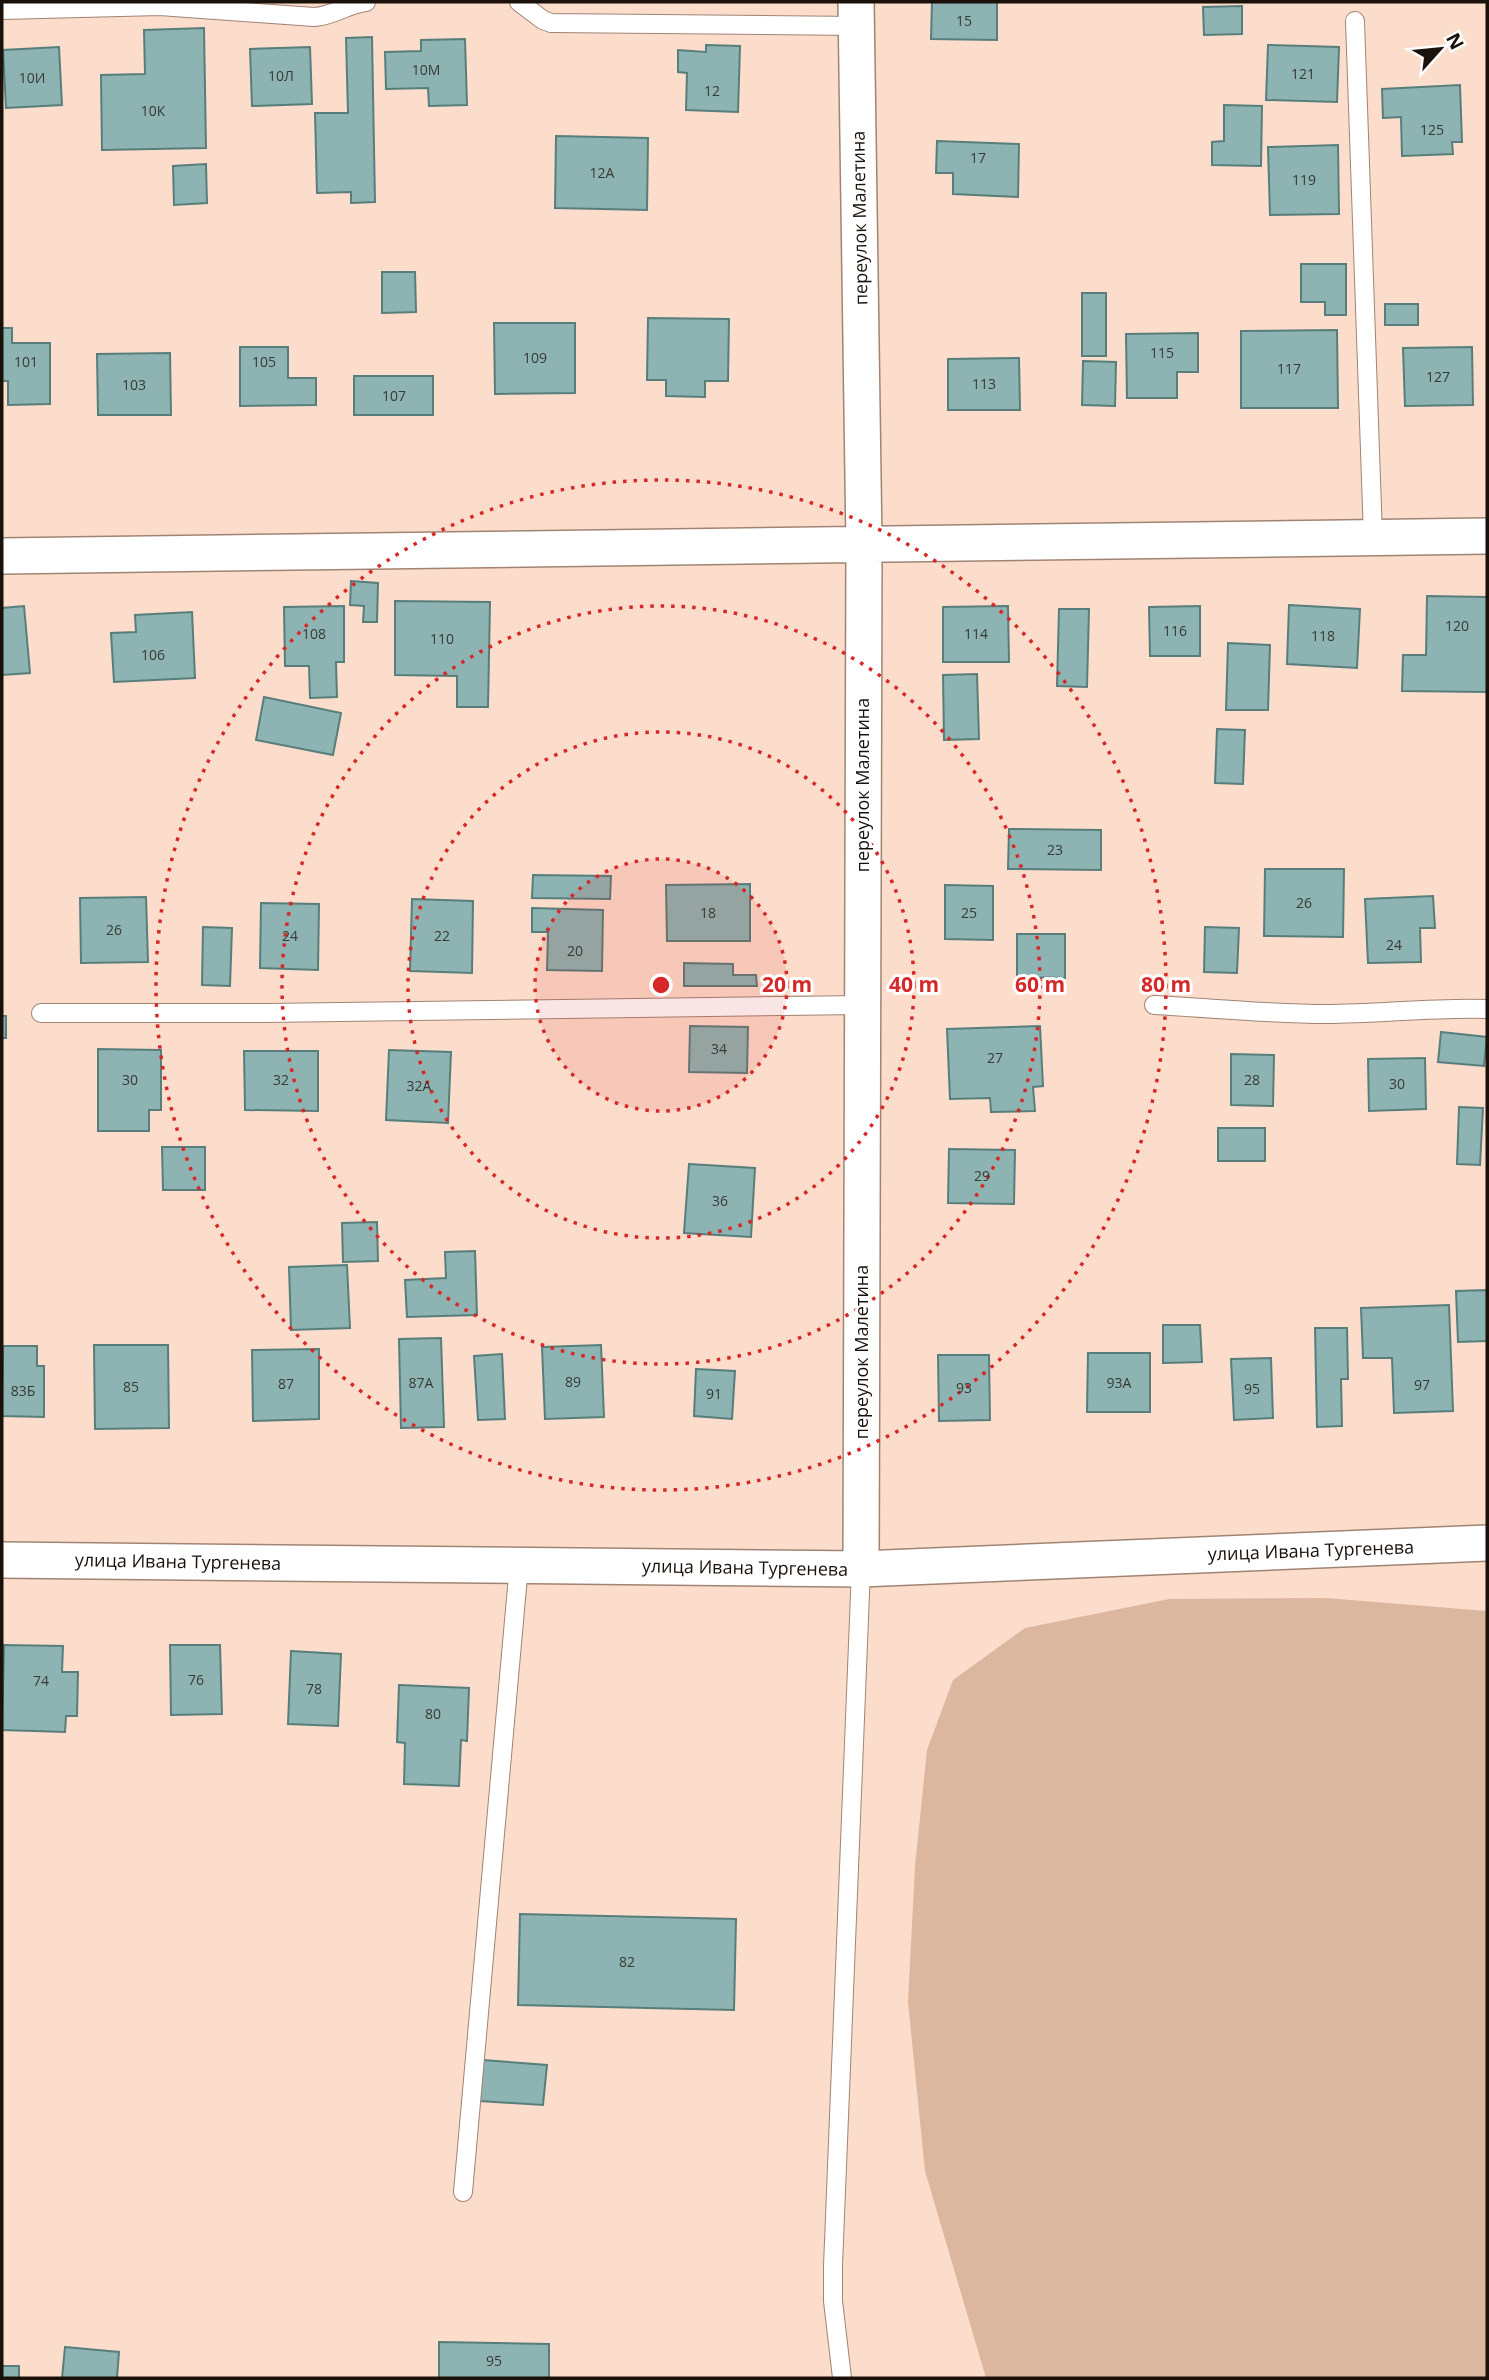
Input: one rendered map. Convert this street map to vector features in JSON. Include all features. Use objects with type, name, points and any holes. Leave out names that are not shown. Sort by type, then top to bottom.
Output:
[{"type":"street","name":"переулок Малетина","points":[[856,14],[864,545],[861,1569]]},
{"type":"street","points":[[2,555],[1487,536]]},
{"type":"street","name":"улица Ивана Тургенева","points":[[2,1560],[861,1569],[1487,1543]]},
{"type":"lane","points":[[2,10],[159,6],[314,18],[326,17],[357,3],[366,2]]},
{"type":"lane","points":[[519,2],[551,23],[856,14]]},
{"type":"lane","points":[[1355,21],[1373,537]]},
{"type":"lane","points":[[41,1013],[265,1013],[863,1005]]},
{"type":"lane","points":[[1154,1005],[1323,1014],[1449,1007],[1487,1009]]},
{"type":"lane","points":[[463,2192],[519,1565]]},
{"type":"lane","points":[[842,2378],[833,2301],[833,2266],[861,1569]]},
{"type":"shaded area","points":[[1326,1598],[1487,1611],[1487,2378],[986,2378],[925,2171],[908,2002],[915,1866],[927,1750],[953,1680],[1025,1628],[1169,1599]]},
{"type":"building","points":[[932,2],[997,2],[997,40],[931,39]]},
{"type":"building","points":[[1242,6],[1242,34],[1204,35],[1203,7]]},
{"type":"building","points":[[204,28],[206,148],[102,150],[101,75],[145,74],[144,30]]},
{"type":"building","points":[[372,37],[375,202],[351,203],[351,192],[317,193],[315,113],[348,113],[346,38]]},
{"type":"building","points":[[465,39],[467,105],[429,106],[428,88],[386,89],[385,52],[421,51],[421,40]]},
{"type":"building","points":[[706,45],[740,46],[738,112],[686,110],[687,73],[678,72],[678,50],[706,52]]},
{"type":"building","points":[[1268,45],[1339,47],[1337,102],[1266,100]]},
{"type":"building","points":[[59,47],[62,105],[6,108],[3,50]]},
{"type":"building","points":[[310,47],[312,104],[252,106],[250,49]]},
{"type":"building","points":[[1460,85],[1462,142],[1452,142],[1453,154],[1402,156],[1401,117],[1383,118],[1382,89]]},
{"type":"building","points":[[1224,105],[1262,106],[1261,166],[1212,165],[1212,142],[1224,141]]},
{"type":"building","points":[[556,136],[648,138],[647,210],[555,208]]},
{"type":"building","points":[[937,141],[1019,144],[1018,197],[953,194],[953,173],[936,173]]},
{"type":"building","points":[[1338,145],[1339,214],[1270,215],[1268,147]]},
{"type":"building","points":[[206,164],[207,203],[174,205],[173,166]]},
{"type":"building","points":[[1301,264],[1346,264],[1346,315],[1325,315],[1325,302],[1301,302]]},
{"type":"building","points":[[382,272],[415,272],[416,312],[382,313]]},
{"type":"building","points":[[1082,293],[1106,293],[1106,356],[1082,356]]},
{"type":"building","points":[[1385,304],[1418,304],[1418,325],[1385,325]]},
{"type":"building","points":[[648,318],[729,319],[728,381],[705,381],[705,397],[666,396],[666,380],[647,380]]},
{"type":"building","points":[[494,323],[575,323],[575,393],[495,394]]},
{"type":"building","points":[[2,328],[12,328],[12,343],[50,343],[50,404],[8,405],[8,381],[2,381]]},
{"type":"building","points":[[1337,330],[1338,408],[1241,408],[1241,331]]},
{"type":"building","points":[[1198,333],[1198,372],[1177,372],[1177,398],[1127,398],[1126,334]]},
{"type":"building","points":[[240,347],[288,347],[288,378],[316,378],[316,405],[240,406]]},
{"type":"building","points":[[1472,347],[1473,405],[1405,406],[1403,348]]},
{"type":"building","points":[[170,353],[171,415],[98,415],[97,354]]},
{"type":"building","points":[[1019,358],[1020,410],[948,410],[948,359]]},
{"type":"building","points":[[1083,361],[1116,362],[1115,406],[1082,405]]},
{"type":"building","points":[[354,376],[433,376],[433,415],[354,415]]},
{"type":"building","points":[[351,581],[378,583],[377,622],[363,622],[364,606],[350,605]]},
{"type":"building","points":[[1427,596],[1487,597],[1487,692],[1402,691],[1403,655],[1426,655]]},
{"type":"building","points":[[395,601],[490,602],[488,707],[457,707],[457,676],[395,675]]},
{"type":"building","points":[[1289,605],[1360,609],[1357,668],[1287,664]]},
{"type":"building","points":[[24,606],[30,673],[2,675],[2,608]]},
{"type":"building","points":[[344,606],[344,662],[336,662],[337,697],[310,698],[309,666],[285,666],[284,607]]},
{"type":"building","points":[[1008,606],[1009,662],[943,662],[943,607]]},
{"type":"building","points":[[1200,606],[1200,656],[1150,656],[1149,607]]},
{"type":"building","points":[[1059,609],[1089,609],[1087,687],[1057,686]]},
{"type":"building","points":[[192,612],[195,678],[114,682],[111,633],[136,632],[135,615]]},
{"type":"building","points":[[1228,643],[1270,645],[1268,710],[1226,710]]},
{"type":"building","points":[[977,674],[979,739],[944,740],[943,675]]},
{"type":"building","points":[[264,697],[341,713],[333,755],[256,740]]},
{"type":"building","points":[[1217,729],[1245,730],[1243,784],[1215,783]]},
{"type":"building","points":[[1009,829],[1101,830],[1101,870],[1008,869]]},
{"type":"building","points":[[1265,869],[1344,869],[1343,937],[1264,936]]},
{"type":"building","points":[[533,875],[611,876],[610,899],[532,898]]},
{"type":"building","points":[[750,884],[750,941],[667,941],[666,885]]},
{"type":"building","points":[[945,885],[993,886],[993,940],[945,939]]},
{"type":"building","points":[[1433,896],[1435,928],[1420,928],[1421,962],[1368,963],[1365,899]]},
{"type":"building","points":[[146,897],[148,962],[81,963],[80,898]]},
{"type":"building","points":[[412,899],[473,901],[472,973],[410,971]]},
{"type":"building","points":[[261,903],[319,904],[318,970],[260,968]]},
{"type":"building","points":[[532,908],[603,910],[602,971],[547,970],[548,932],[532,932]]},
{"type":"building","points":[[203,927],[232,928],[230,986],[202,985]]},
{"type":"building","points":[[1205,927],[1239,928],[1237,973],[1204,972]]},
{"type":"building","points":[[1017,934],[1065,934],[1065,978],[1017,977]]},
{"type":"building","points":[[684,963],[733,964],[733,975],[756,975],[757,986],[684,986]]},
{"type":"building","points":[[2,1016],[6,1016],[6,1038],[2,1038]]},
{"type":"building","points":[[690,1026],[748,1027],[747,1073],[689,1072]]},
{"type":"building","points":[[1040,1026],[1043,1086],[1033,1087],[1035,1111],[991,1112],[990,1098],[950,1099],[947,1029]]},
{"type":"building","points":[[1441,1032],[1487,1037],[1484,1066],[1438,1062]]},
{"type":"building","points":[[98,1049],[161,1050],[161,1110],[149,1110],[149,1131],[98,1131]]},
{"type":"building","points":[[389,1050],[451,1052],[448,1123],[386,1120]]},
{"type":"building","points":[[244,1051],[318,1051],[318,1111],[245,1110]]},
{"type":"building","points":[[1231,1054],[1274,1055],[1273,1106],[1231,1105]]},
{"type":"building","points":[[1425,1058],[1426,1109],[1369,1111],[1368,1059]]},
{"type":"building","points":[[1459,1107],[1483,1108],[1480,1165],[1457,1164]]},
{"type":"building","points":[[1218,1128],[1265,1128],[1265,1161],[1218,1161]]},
{"type":"building","points":[[162,1147],[205,1147],[205,1190],[163,1190]]},
{"type":"building","points":[[949,1149],[1015,1150],[1014,1204],[948,1203]]},
{"type":"building","points":[[689,1164],[755,1168],[751,1237],[684,1233]]},
{"type":"building","points":[[377,1222],[378,1261],[343,1262],[342,1223]]},
{"type":"building","points":[[475,1251],[477,1315],[407,1317],[405,1280],[446,1278],[445,1252]]},
{"type":"building","points":[[347,1265],[350,1328],[291,1330],[289,1267]]},
{"type":"building","points":[[1487,1290],[1487,1341],[1458,1342],[1456,1291]]},
{"type":"building","points":[[1449,1305],[1453,1411],[1394,1413],[1392,1358],[1363,1358],[1361,1308]]},
{"type":"building","points":[[1163,1325],[1200,1325],[1202,1362],[1163,1363]]},
{"type":"building","points":[[1315,1328],[1347,1328],[1348,1379],[1341,1379],[1342,1426],[1317,1427]]},
{"type":"building","points":[[441,1338],[444,1427],[401,1428],[399,1339]]},
{"type":"building","points":[[94,1345],[168,1345],[169,1428],[95,1429]]},
{"type":"building","points":[[601,1345],[604,1417],[545,1419],[542,1347]]},
{"type":"building","points":[[3,1346],[37,1346],[37,1366],[44,1366],[44,1417],[2,1416]]},
{"type":"building","points":[[319,1349],[319,1419],[253,1421],[252,1350]]},
{"type":"building","points":[[1088,1353],[1150,1353],[1150,1412],[1087,1412]]},
{"type":"building","points":[[502,1354],[505,1419],[478,1420],[474,1356]]},
{"type":"building","points":[[938,1355],[989,1355],[990,1420],[939,1421]]},
{"type":"building","points":[[1271,1358],[1273,1418],[1234,1420],[1231,1359]]},
{"type":"building","points":[[696,1369],[735,1371],[732,1419],[694,1416]]},
{"type":"building","points":[[4,1645],[63,1646],[62,1672],[78,1672],[77,1716],[66,1716],[65,1732],[2,1730]]},
{"type":"building","points":[[170,1645],[220,1645],[222,1714],[171,1715]]},
{"type":"building","points":[[291,1651],[341,1654],[338,1726],[288,1724]]},
{"type":"building","points":[[399,1685],[469,1688],[467,1741],[461,1740],[459,1786],[404,1784],[405,1743],[397,1742]]},
{"type":"building","points":[[520,1914],[736,1919],[734,2010],[518,2005]]},
{"type":"building","points":[[483,2060],[547,2065],[543,2105],[480,2101]]},
{"type":"building","points":[[439,2342],[549,2344],[549,2378],[439,2378]]},
{"type":"building","points":[[65,2347],[119,2352],[117,2378],[62,2378]]},
{"type":"building","points":[[2,2366],[19,2366],[19,2378],[2,2378]]}]
